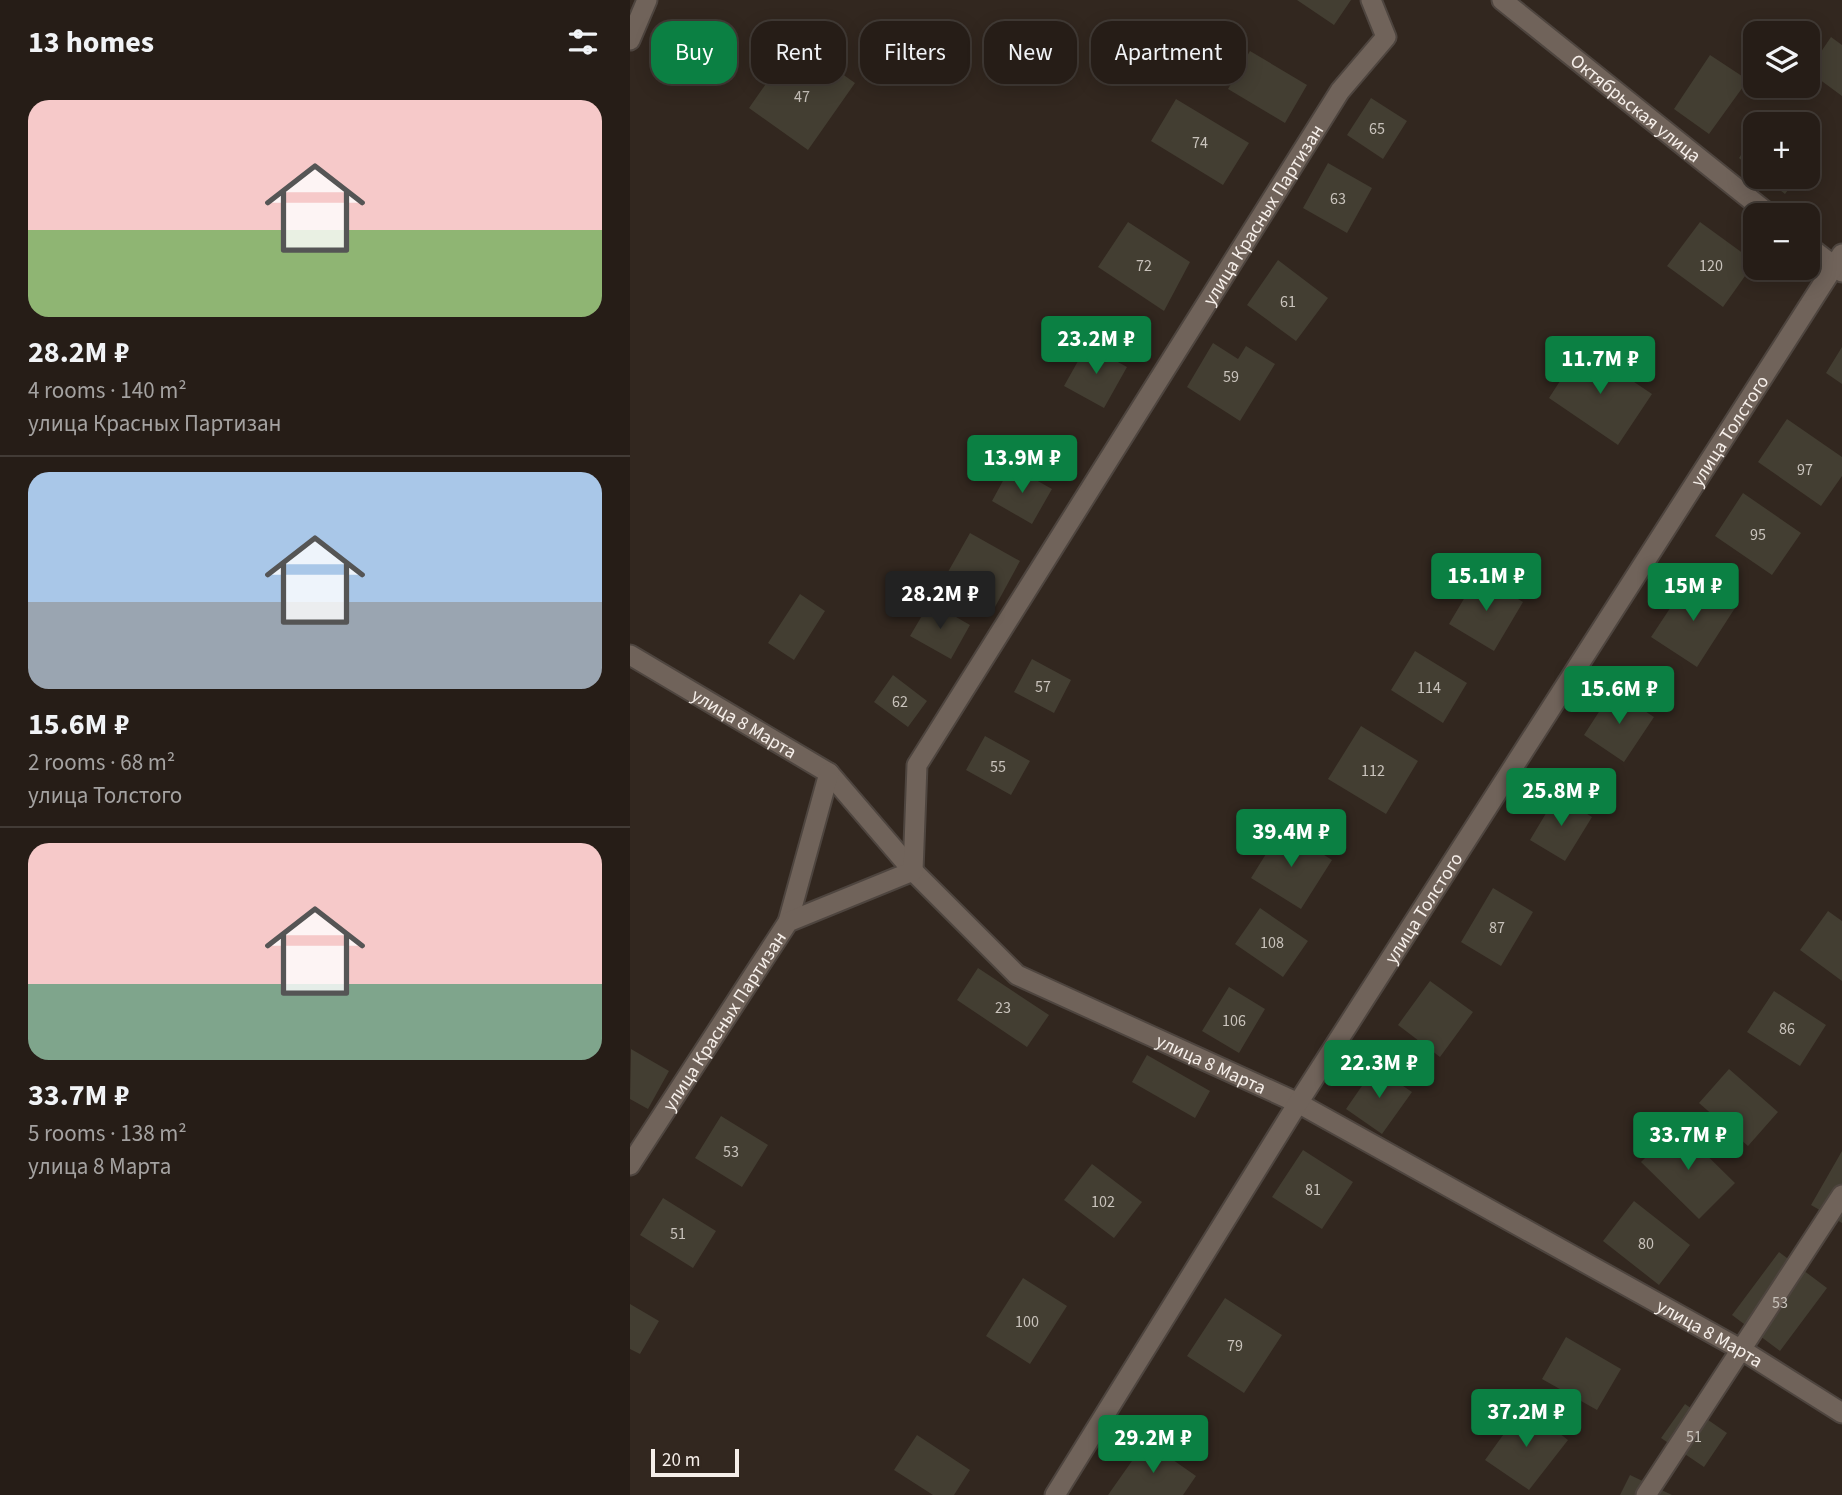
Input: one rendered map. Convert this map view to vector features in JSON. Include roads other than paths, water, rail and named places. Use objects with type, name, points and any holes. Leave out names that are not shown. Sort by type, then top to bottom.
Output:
[{"type":"street","points":[[630,40],[647,0]]},
{"type":"street","name":"улица Красных Партизан","points":[[630,1166],[788,922],[913,871],[917,765],[1339,91],[1386,37],[1371,0]]},
{"type":"street","name":"Октябрьская улица","points":[[1502,0],[1755,203]]},
{"type":"street","points":[[1820,253],[1839,264]]},
{"type":"street","name":"улица Толстого","points":[[1055,1495],[1298,1103],[1839,264]]},
{"type":"street","name":"улица 8 Марта","points":[[630,655],[829,773],[913,871],[1017,975],[1298,1103],[1742,1350],[1842,1413]]},
{"type":"street","points":[[788,922],[829,773]]},
{"type":"street","points":[[1646,1495],[1842,1195]]}]
